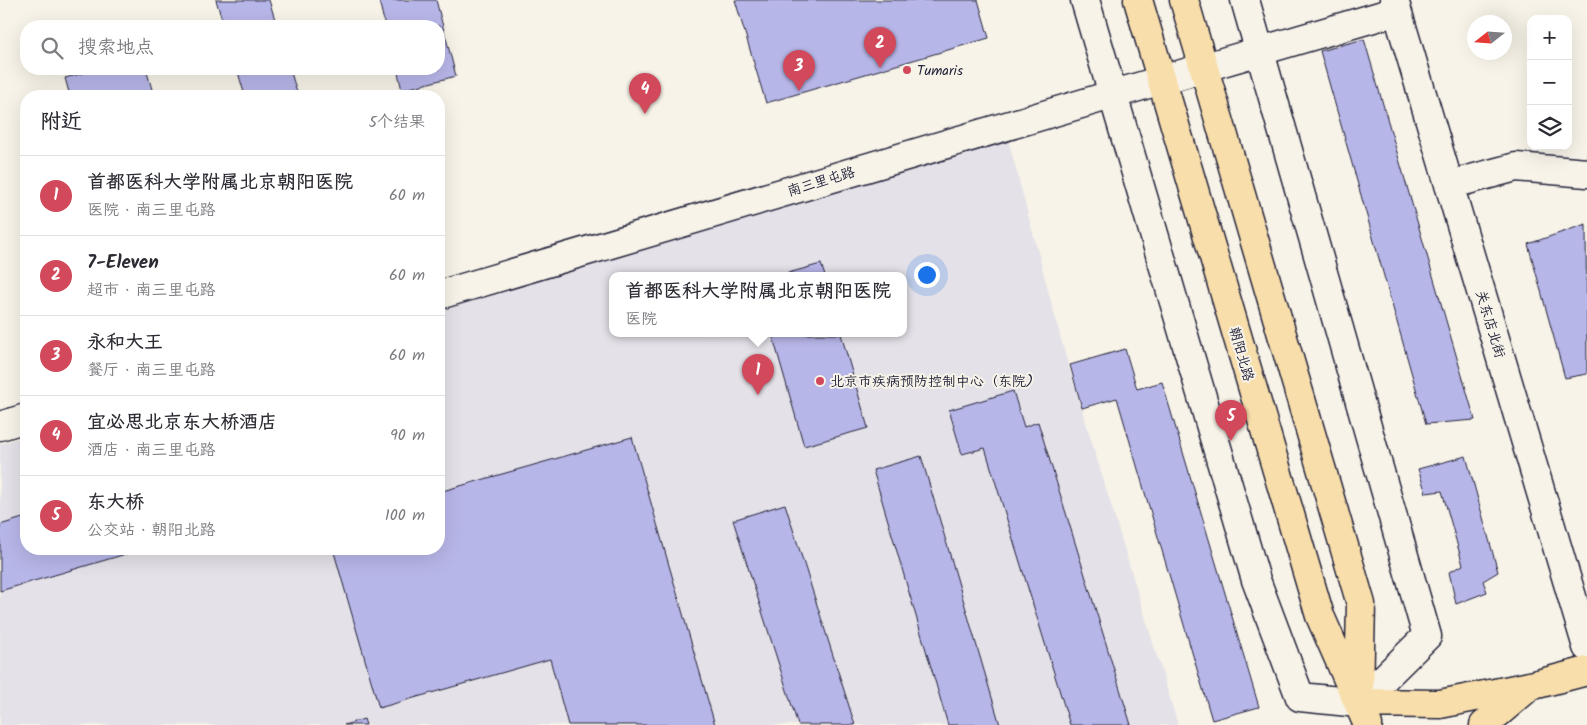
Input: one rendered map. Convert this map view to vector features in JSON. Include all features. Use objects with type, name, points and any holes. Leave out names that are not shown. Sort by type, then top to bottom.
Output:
[{"type":"main road","name":"朝阳北路","points":[[1138,0],[1320,616],[1364,714]]},
{"type":"main road","points":[[1184,0],[1202,68],[1361,604],[1364,714],[1440,704],[1530,686],[1587,671]]},
{"type":"main road","points":[[1484,725],[1530,686]]},
{"type":"street","points":[[1085,0],[1256,580],[1283,655],[1300,697],[1364,714],[1427,636],[1245,0]]},
{"type":"street","name":"南三里屯路","points":[[445,293],[1260,51],[1396,6]]},
{"type":"street","name":"关东店北街","points":[[1396,6],[1587,647]]},
{"type":"street","points":[[1449,185],[1516,167],[1587,173]]},
{"type":"street","points":[[0,426],[20,420]]},
{"type":"shaded area","points":[[1008,139],[1065,354],[1178,725],[0,725],[0,444],[20,438],[20,555],[445,555],[445,309]]},
{"type":"building","points":[[216,0],[269,0],[275,20],[222,20]]},
{"type":"building","points":[[379,0],[436,0],[441,20],[384,20]]},
{"type":"building","points":[[735,0],[978,0],[989,38],[766,103]]},
{"type":"building","points":[[445,34],[456,76],[402,90],[398,75],[445,75]]},
{"type":"building","points":[[1364,39],[1475,420],[1426,424],[1320,51]]},
{"type":"building","points":[[76,75],[148,75],[152,90],[68,90],[65,78]]},
{"type":"building","points":[[239,75],[292,75],[296,90],[243,90]]},
{"type":"building","points":[[1586,224],[1587,374],[1565,378],[1528,244]]},
{"type":"building","points":[[821,264],[824,272],[792,272]]},
{"type":"building","name":"北京市疾病预防控制中心（东院)","points":[[773,337],[842,337],[868,428],[804,446]]},
{"type":"building","points":[[1125,349],[1137,389],[1162,382],[1259,707],[1212,720],[1117,398],[1082,408],[1070,365]]},
{"type":"building","points":[[1013,391],[1024,427],[1038,422],[1131,725],[1070,725],[985,448],[962,454],[949,410]]},
{"type":"building","points":[[632,437],[715,725],[568,725],[550,659],[379,708],[335,555],[445,555],[445,490]]},
{"type":"building","points":[[921,456],[1000,725],[948,725],[873,470]]},
{"type":"building","points":[[1466,456],[1498,572],[1483,581],[1487,592],[1456,604],[1449,572],[1463,565],[1442,491],[1426,493],[1418,469]]},
{"type":"building","points":[[785,504],[855,725],[798,725],[733,520]]},
{"type":"building","points":[[20,519],[20,555],[123,555],[0,591],[0,525]]},
{"type":"building","points":[[364,719],[366,725],[344,725]]},
{"type":"place","name":"7-Eleven","points":[[880,68]]},
{"type":"place","name":"Tumaris","points":[[907,70]]},
{"type":"place","name":"永和大王","points":[[799,91]]},
{"type":"place","name":"宜必思北京东大桥酒店","points":[[645,114]]},
{"type":"place","name":"北京市疾病预防控制中心（东院)","points":[[820,381]]},
{"type":"place","name":"首都医科大学附属北京朝阳医院","points":[[758,395]]},
{"type":"place","name":"东大桥","points":[[1231,441]]}]
